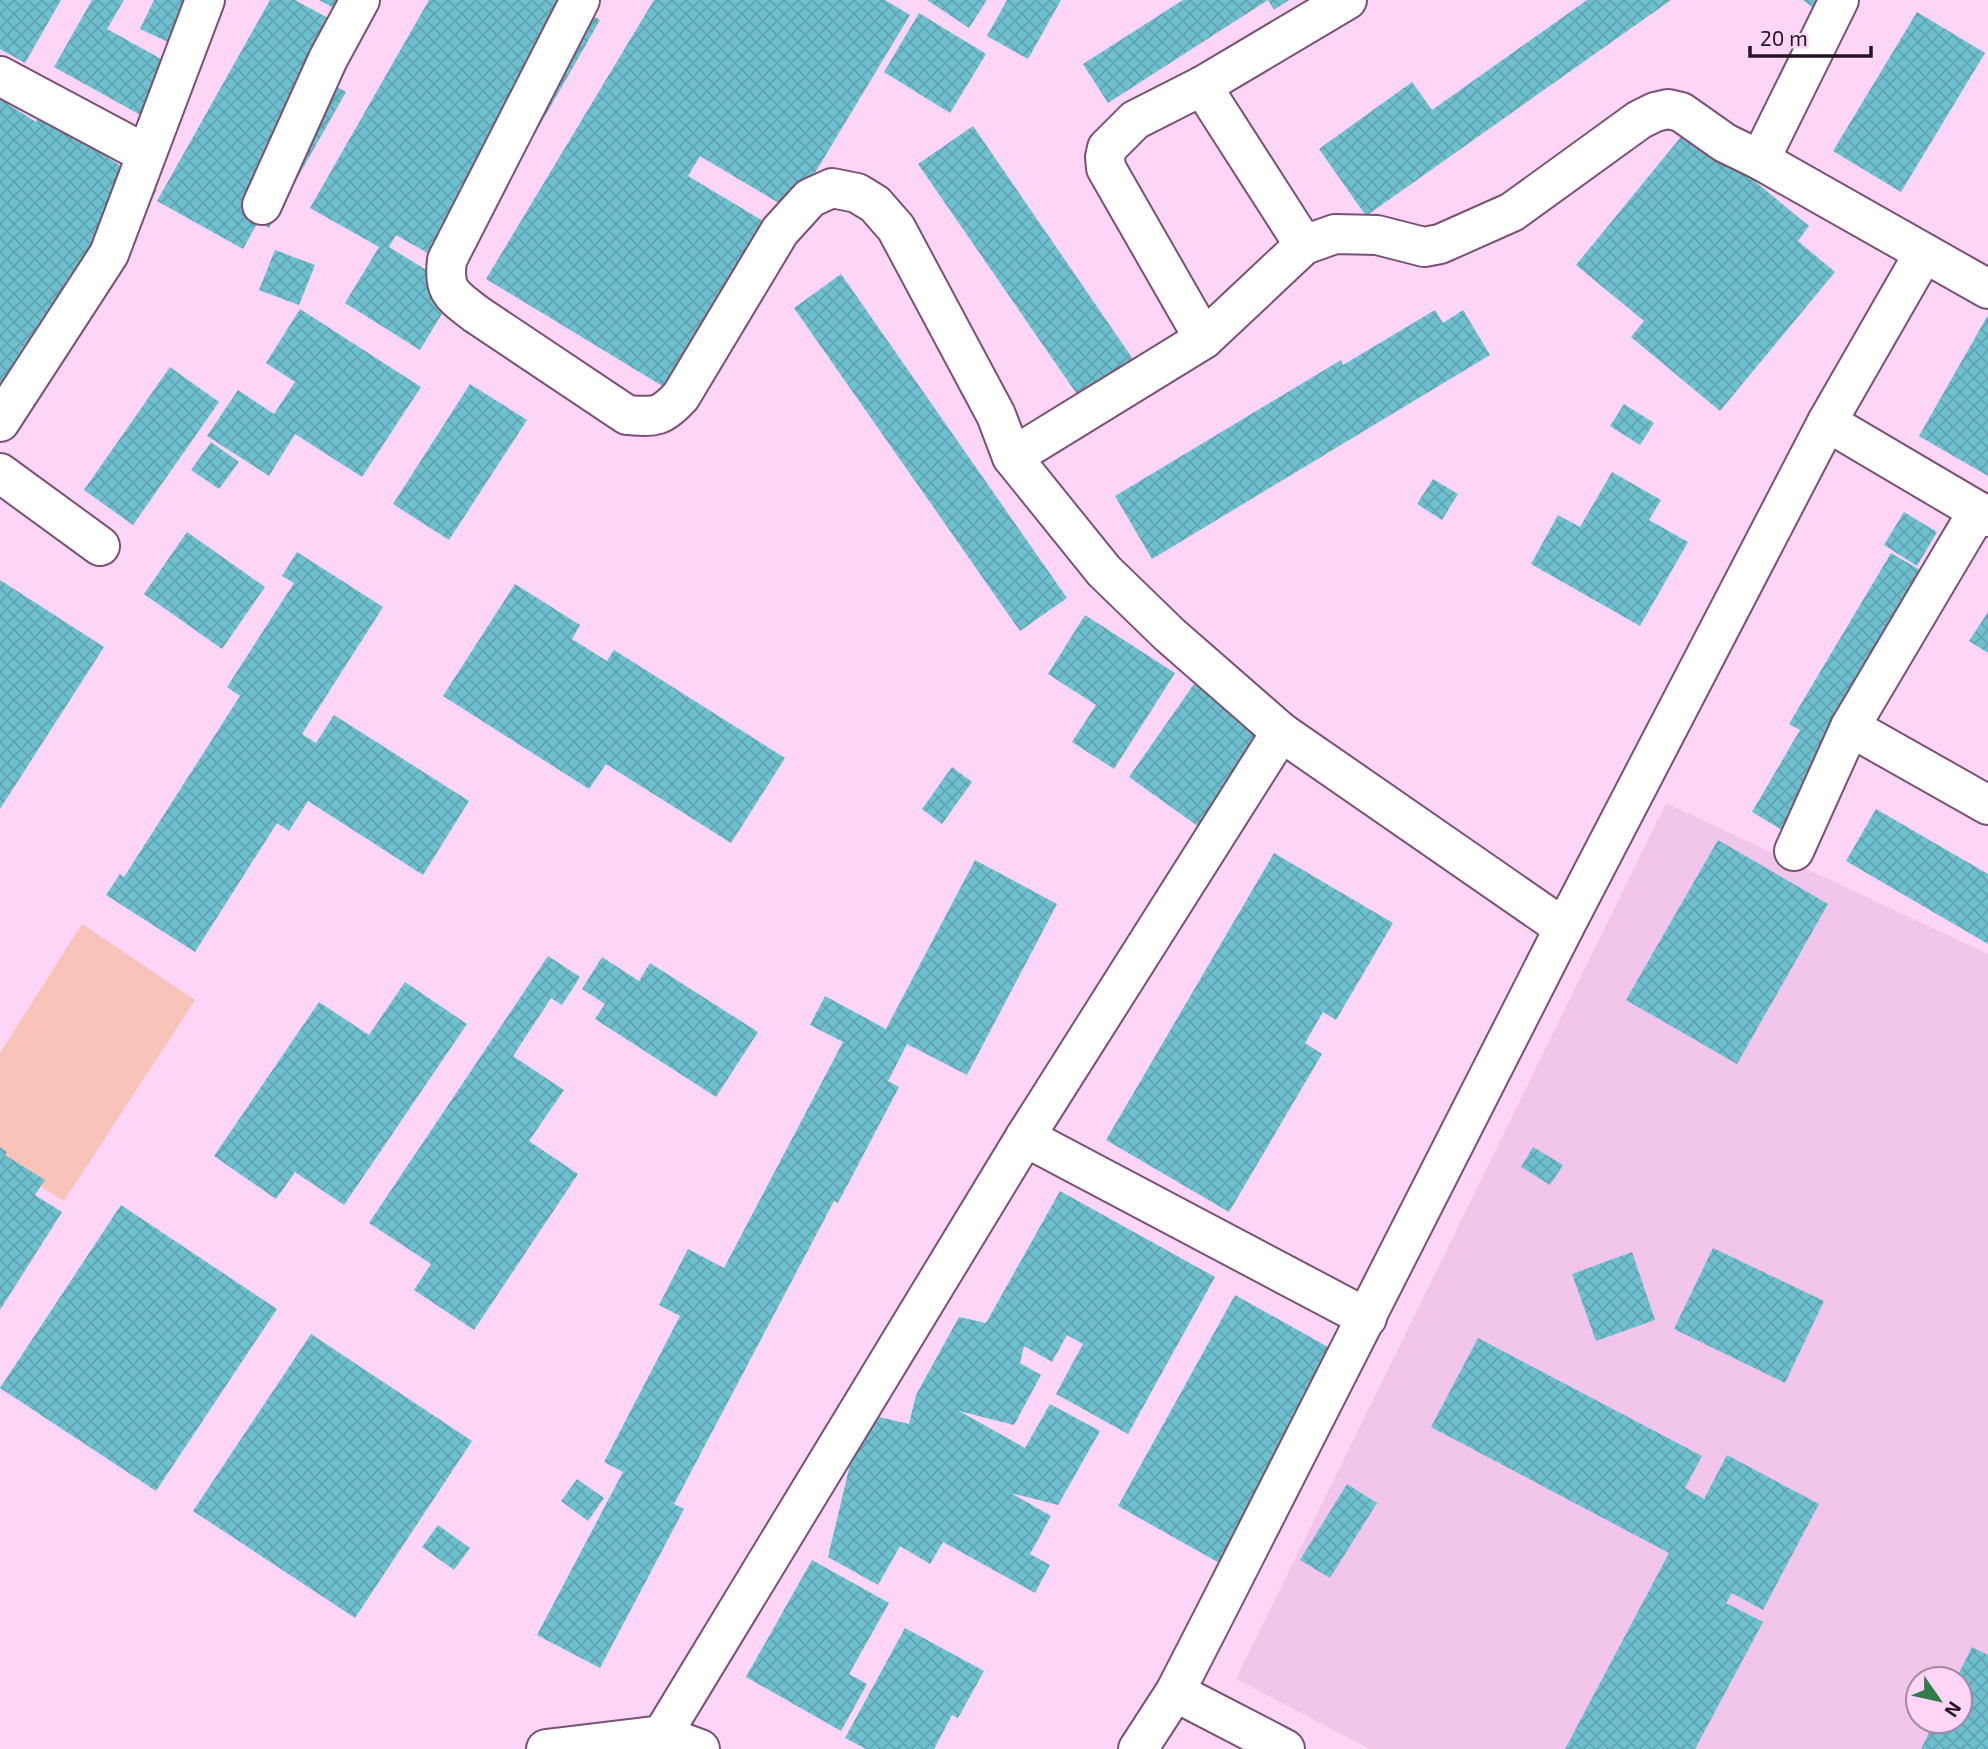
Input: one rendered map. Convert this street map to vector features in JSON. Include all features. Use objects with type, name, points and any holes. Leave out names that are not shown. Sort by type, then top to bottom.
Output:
[{"type":"street","points":[[0,422],[109,254],[205,0]]},
{"type":"street","points":[[262,205],[328,58],[360,0]]},
{"type":"street","points":[[579,0],[447,260],[447,288],[457,299],[627,415],[652,417],[666,412],[681,396],[780,232],[810,198],[832,188],[857,193],[875,204],[896,228],[996,415],[1012,457],[1104,571],[1170,635],[1281,732],[1564,928]]},
{"type":"street","points":[[1204,339],[1106,168],[1107,148],[1135,121],[1202,86],[1347,0]]},
{"type":"street","points":[[1760,160],[1839,0]]},
{"type":"street","points":[[0,76],[146,154]]},
{"type":"street","points":[[1202,86],[1304,245]]},
{"type":"street","points":[[1012,457],[1204,339],[1304,245],[1335,234],[1377,235],[1424,247],[1440,244],[1513,212],[1639,120],[1668,109],[1681,112],[1726,143],[1988,289]]},
{"type":"street","points":[[1138,1749],[1175,1692],[1564,928],[1827,422],[1924,253]]},
{"type":"street","points":[[1794,851],[1850,727],[1983,514],[1827,422]]},
{"type":"street","points":[[0,473],[100,546]]},
{"type":"street","points":[[1850,727],[1988,805]]},
{"type":"street","points":[[662,1735],[1025,1138],[1281,732]]},
{"type":"street","points":[[1025,1138],[1367,1318]]},
{"type":"street","points":[[1175,1692],[1285,1749]]},
{"type":"street","points":[[546,1749],[662,1735],[699,1749]]},
{"type":"shaded area","points":[[1666,803],[1988,954],[1988,1749],[1370,1749],[1236,1679]]},
{"type":"shaded area","points":[[82,924],[195,1000],[64,1201],[0,1162],[0,1053]]},
{"type":"building","points":[[0,0],[61,0],[25,63],[0,49]]},
{"type":"building","points":[[92,0],[124,0],[107,29],[181,70],[153,122],[54,67]]},
{"type":"building","points":[[154,0],[183,0],[199,8],[181,48],[140,29]]},
{"type":"building","points":[[270,0],[295,0],[348,29],[320,78],[346,92],[269,228],[258,222],[243,249],[157,201]]},
{"type":"building","points":[[319,0],[365,0],[355,19]]},
{"type":"building","points":[[429,0],[591,0],[584,11],[600,20],[457,270],[396,235],[389,247],[457,289],[420,350],[345,303],[379,247],[310,208]]},
{"type":"building","points":[[654,0],[885,0],[910,15],[792,211],[700,156],[688,176],[793,239],[692,404],[486,279]]},
{"type":"building","points":[[927,0],[987,0],[969,28]]},
{"type":"building","points":[[1007,0],[1061,0],[1028,59],[987,36]]},
{"type":"building","points":[[1183,0],[1268,0],[1108,103],[1083,64]]},
{"type":"building","points":[[1268,0],[1289,0],[1274,10]]},
{"type":"building","points":[[1587,0],[1671,0],[1366,216],[1319,149],[1412,82],[1432,110]]},
{"type":"building","points":[[1803,0],[1822,0],[1815,9]]},
{"type":"building","points":[[1917,12],[1985,53],[1901,192],[1833,151]]},
{"type":"building","points":[[919,13],[986,54],[950,113],[884,72]]},
{"type":"building","points":[[0,99],[36,122],[41,113],[157,190],[108,266],[120,274],[81,333],[78,331],[0,431]]},
{"type":"building","points":[[973,126],[1135,362],[1081,400],[918,164]]},
{"type":"building","points":[[1689,127],[1809,226],[1798,241],[1835,272],[1720,411],[1631,337],[1644,321],[1576,265]]},
{"type":"building","points":[[275,250],[315,265],[299,305],[259,290]]},
{"type":"building","points":[[841,274],[1067,598],[1020,631],[794,308]]},
{"type":"building","points":[[300,309],[421,387],[362,477],[295,434],[269,476],[207,436],[238,390],[274,414],[295,382],[266,363]]},
{"type":"building","points":[[1435,310],[1443,323],[1463,310],[1490,355],[1152,559],[1115,496],[1341,360],[1343,365]]},
{"type":"building","points":[[1988,315],[1988,476],[1919,436]]},
{"type":"building","points":[[170,367],[219,402],[133,525],[84,490]]},
{"type":"building","points":[[470,384],[527,420],[449,540],[393,504]]},
{"type":"building","points":[[1624,404],[1654,423],[1640,445],[1610,426]]},
{"type":"building","points":[[211,442],[239,462],[219,489],[191,470]]},
{"type":"building","points":[[1612,472],[1661,500],[1649,520],[1688,542],[1640,626],[1531,564],[1558,515],[1580,527]]},
{"type":"building","points":[[1433,479],[1458,494],[1442,520],[1417,504]]},
{"type":"building","points":[[1904,512],[1937,532],[1917,566],[1884,545]]},
{"type":"building","points":[[187,532],[265,587],[222,649],[144,594]]},
{"type":"building","points":[[297,552],[383,607],[302,734],[316,743],[334,715],[469,801],[423,875],[308,801],[289,831],[277,823],[195,952],[106,895],[120,874],[124,877],[240,696],[227,687],[294,583],[282,576]]},
{"type":"building","points":[[1891,553],[1954,590],[1804,843],[1752,812],[1800,730],[1789,724]]},
{"type":"building","points":[[0,580],[104,647],[0,809]]},
{"type":"building","points":[[515,584],[580,625],[572,639],[607,661],[614,650],[785,758],[731,843],[606,764],[589,789],[443,696]]},
{"type":"building","points":[[1988,612],[1988,653],[1969,641]]},
{"type":"building","points":[[1085,615],[1175,673],[1114,769],[1072,742],[1096,705],[1048,674]]},
{"type":"building","points":[[1194,684],[1286,748],[1220,842],[1129,777]]},
{"type":"building","points":[[952,767],[972,782],[942,824],[922,809]]},
{"type":"building","points":[[1876,809],[1988,874],[1988,944],[1846,861]]},
{"type":"building","points":[[1718,840],[1828,904],[1737,1064],[1626,1000]]},
{"type":"building","points":[[1274,853],[1393,923],[1336,1020],[1323,1012],[1305,1043],[1322,1054],[1229,1212],[1106,1140]]},
{"type":"building","points":[[975,860],[1057,904],[967,1075],[907,1044],[888,1081],[899,1087],[838,1203],[834,1201],[674,1504],[684,1509],[600,1668],[537,1635],[623,1472],[604,1462],[680,1316],[659,1305],[688,1249],[724,1268],[843,1042],[810,1025],[825,996],[886,1029]]},
{"type":"building","points":[[548,956],[580,977],[562,1005],[551,998],[513,1056],[564,1090],[529,1141],[578,1174],[474,1330],[414,1290],[431,1264],[369,1223]]},
{"type":"building","points":[[602,957],[639,981],[650,963],[758,1032],[716,1097],[595,1019],[605,1004],[582,989]]},
{"type":"building","points":[[405,982],[467,1024],[344,1205],[295,1172],[276,1199],[214,1156],[319,1002],[369,1035]]},
{"type":"building","points":[[0,1147],[7,1152],[5,1155],[45,1180],[35,1195],[62,1212],[0,1310]]},
{"type":"building","points":[[1533,1147],[1563,1165],[1550,1185],[1521,1167]]},
{"type":"building","points":[[1060,1191],[1215,1277],[1128,1434],[1056,1394],[1083,1344],[1067,1335],[1052,1362],[1024,1346],[1020,1363],[1041,1375],[1014,1425],[959,1411],[1025,1448],[1050,1404],[1100,1431],[1058,1505],[1011,1493],[1051,1516],[1030,1554],[1050,1565],[1035,1593],[943,1542],[930,1564],[900,1546],[878,1585],[828,1557],[852,1456],[875,1416],[909,1424],[916,1395],[959,1317],[986,1323]]},
{"type":"building","points":[[121,1205],[277,1309],[156,1491],[0,1388]]},
{"type":"building","points":[[1713,1248],[1824,1301],[1785,1383],[1674,1329]]},
{"type":"building","points":[[1632,1252],[1655,1320],[1596,1341],[1572,1274]]},
{"type":"building","points":[[1235,1295],[1337,1352],[1230,1569],[1118,1506]]},
{"type":"building","points":[[311,1334],[472,1441],[355,1618],[193,1511]]},
{"type":"building","points":[[1478,1338],[1702,1456],[1685,1488],[1704,1499],[1727,1455],[1819,1504],[1763,1610],[1732,1593],[1726,1603],[1763,1622],[1695,1749],[1565,1749],[1669,1553],[1431,1427]]},
{"type":"building","points":[[577,1479],[604,1498],[588,1521],[561,1501]]},
{"type":"building","points":[[1347,1484],[1377,1503],[1330,1578],[1300,1560]]},
{"type":"building","points":[[438,1525],[470,1548],[454,1570],[422,1547]]},
{"type":"building","points":[[812,1560],[889,1603],[849,1674],[867,1684],[841,1731],[746,1677]]},
{"type":"building","points":[[905,1628],[984,1671],[958,1718],[952,1715],[934,1749],[866,1749],[845,1738]]},
{"type":"building","points":[[1972,1647],[1988,1655],[1988,1749],[1921,1749],[1928,1735],[1974,1735],[1974,1665],[1963,1665]]}]
